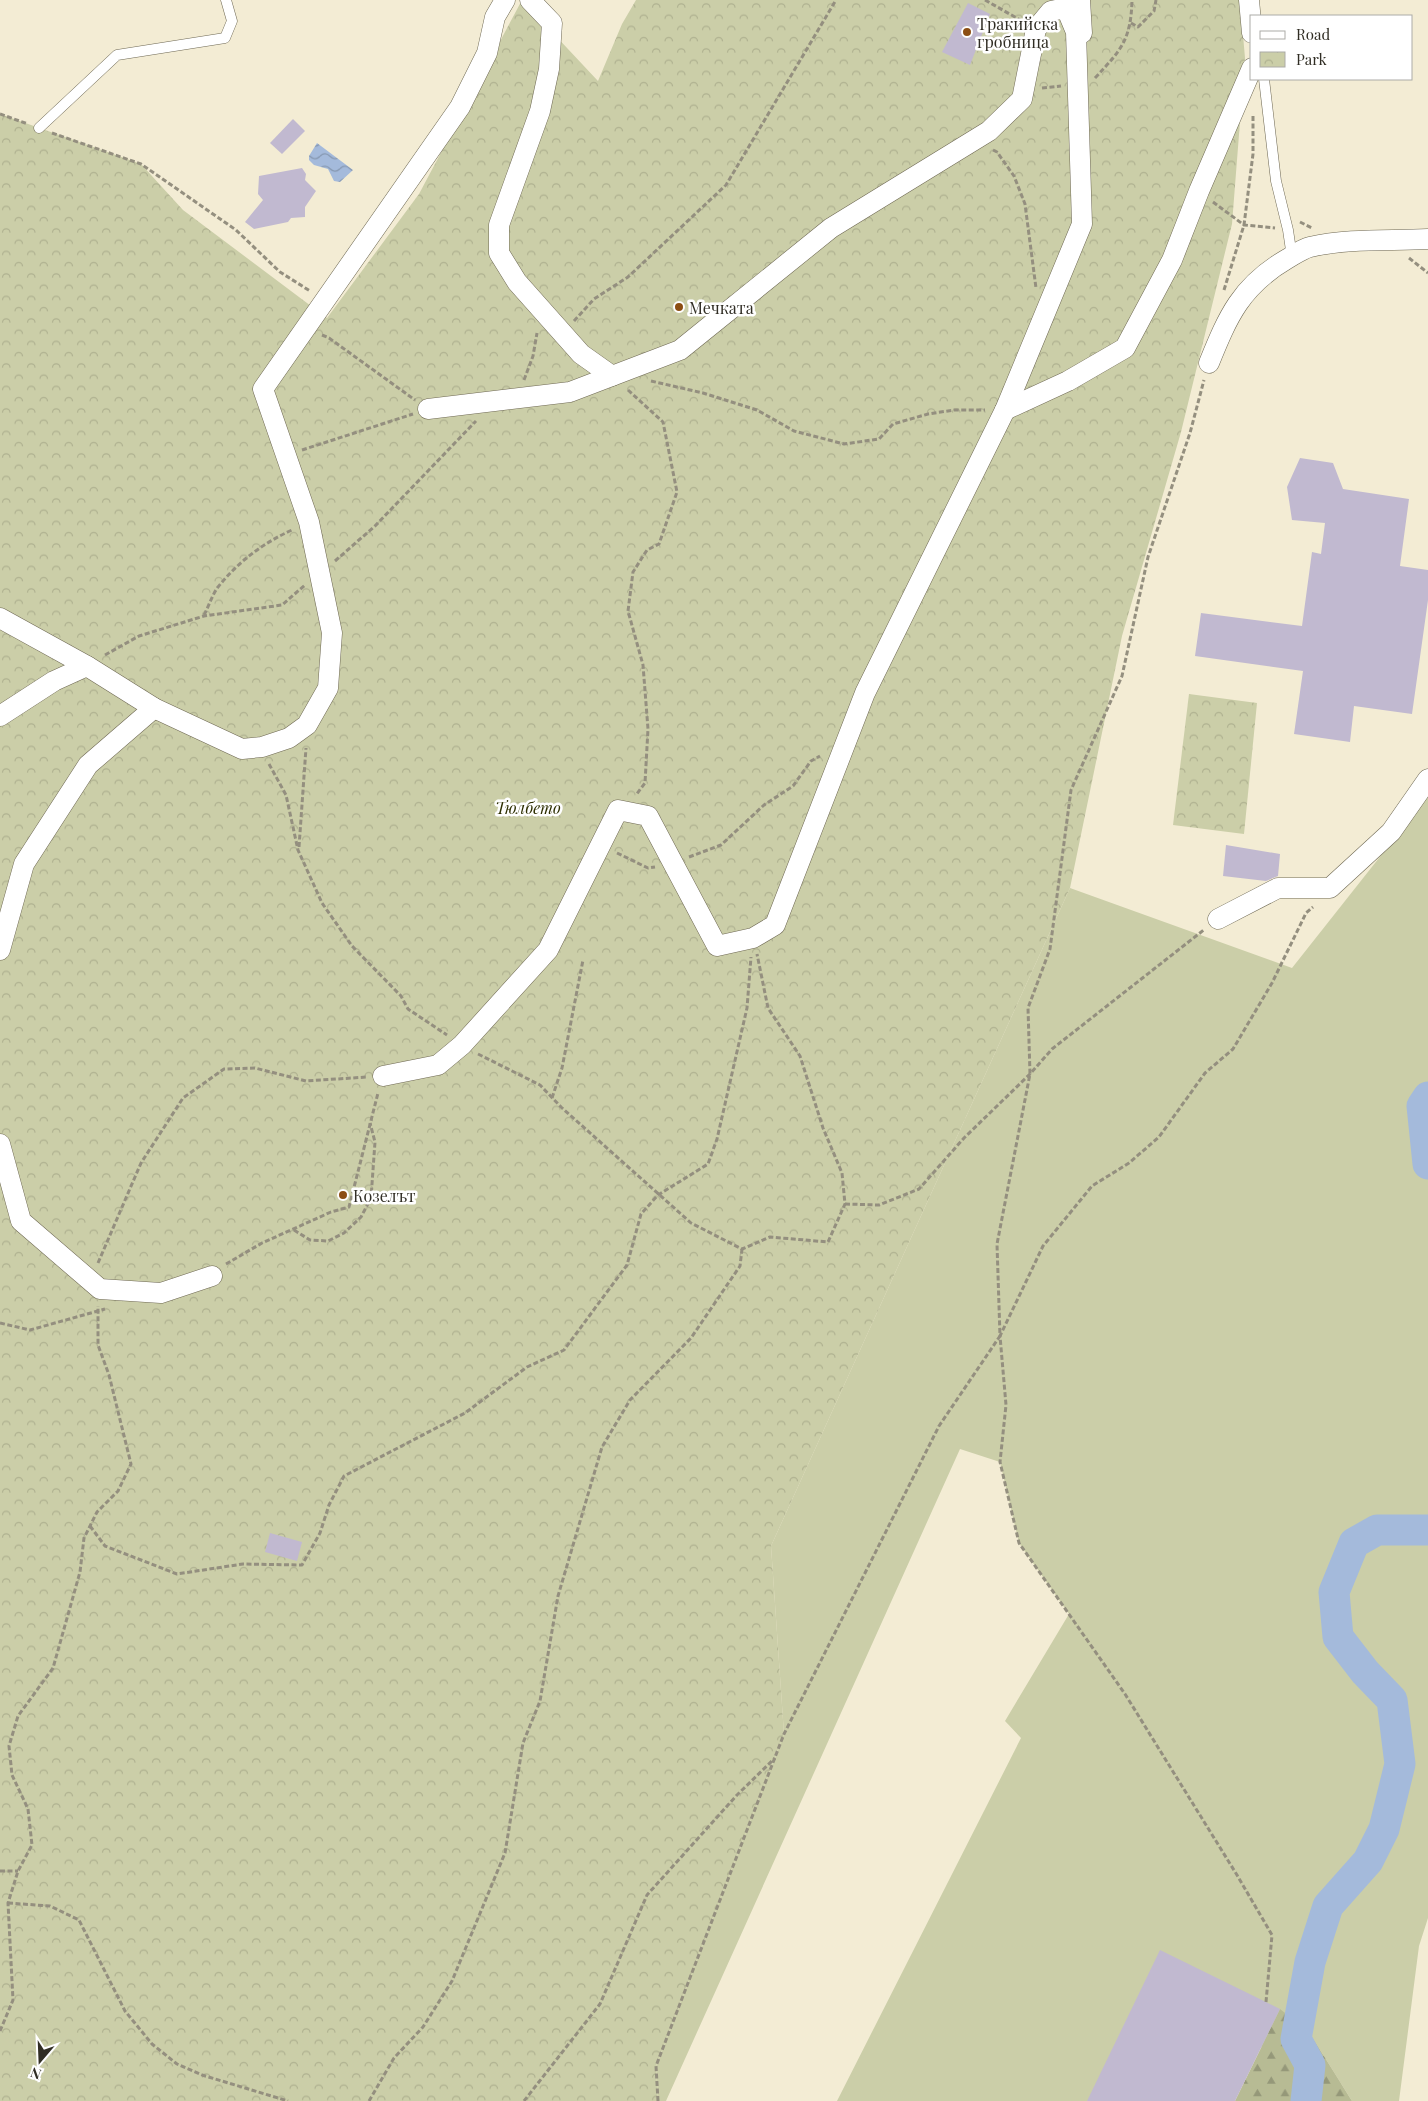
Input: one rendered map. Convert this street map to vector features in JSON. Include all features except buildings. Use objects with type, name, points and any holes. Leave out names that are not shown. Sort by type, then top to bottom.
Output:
[{"type":"street","points":[[0,618],[87,666],[154,708],[242,749],[262,747],[289,738],[307,725],[328,688],[332,633],[309,522],[263,389],[323,302],[334,290],[460,107],[487,53],[495,17],[505,0]]},
{"type":"street","points":[[530,0],[552,23],[550,69],[540,111],[499,225],[499,253],[517,282],[582,354],[617,375]]},
{"type":"street","points":[[1077,91],[1082,45],[1080,0]]},
{"type":"street","points":[[1249,0],[1250,15]]},
{"type":"street","points":[[383,1076],[438,1065],[462,1046],[548,950],[618,810],[648,816],[717,946],[753,938],[775,926],[865,693],[1005,410],[1082,224],[1076,32],[1066,8],[1051,11],[1036,29],[1022,99],[989,131],[831,228],[680,350],[570,392],[428,409]]},
{"type":"street","points":[[1005,410],[1068,381],[1125,348],[1172,260],[1198,191],[1250,73]]},
{"type":"street","points":[[1208,363],[1226,319],[1248,289],[1266,271],[1309,247],[1353,242],[1428,239]]},
{"type":"street","points":[[0,716],[54,681],[87,666]]},
{"type":"street","points":[[0,950],[24,864],[88,765],[154,708]]},
{"type":"street","points":[[1218,919],[1278,888],[1330,888],[1390,832],[1428,779]]},
{"type":"street","points":[[0,1144],[21,1221],[95,1285],[161,1293],[212,1276]]},
{"type":"lane","points":[[39,128],[116,55],[225,38],[232,21],[226,0]]},
{"type":"lane","points":[[1254,0],[1256,15]]},
{"type":"lane","points":[[1264,80],[1276,181],[1288,230],[1292,257]]},
{"type":"path","points":[[562,333],[594,299],[628,277],[726,185],[836,0]]},
{"type":"path","points":[[985,0],[1036,29]]},
{"type":"path","points":[[1024,89],[1077,91],[1120,51],[1131,23],[1132,0]]},
{"type":"path","points":[[1131,23],[1138,27],[1154,11],[1156,0]]},
{"type":"path","points":[[1222,296],[1244,224],[1253,154],[1253,107]]},
{"type":"path","points":[[0,114],[140,164],[236,230],[280,272],[323,302]]},
{"type":"path","points":[[975,140],[997,152],[1014,176],[1025,204],[1036,290]]},
{"type":"path","points":[[1198,191],[1244,224],[1318,232],[1302,224],[1297,219]]},
{"type":"path","points":[[1392,241],[1420,269],[1428,274]]},
{"type":"path","points":[[505,399],[521,387],[534,356],[538,324],[532,299]]},
{"type":"path","points":[[321,334],[428,409]]},
{"type":"path","points":[[1208,363],[1190,433],[1148,557],[1122,676],[1071,790],[1050,949],[1028,1008],[1030,1074],[997,1244],[1000,1336],[1006,1405],[1000,1462],[1019,1543],[1125,1694],[1232,1866],[1272,1935],[1266,2002]]},
{"type":"path","points":[[617,375],[703,393],[757,410],[794,431],[844,444],[879,439],[893,424],[928,414],[954,410],[1005,410]]},
{"type":"path","points":[[617,375],[663,422],[677,492],[659,544],[647,550],[633,572],[628,611],[643,666],[648,730],[645,783],[625,811]]},
{"type":"path","points":[[286,456],[428,409]]},
{"type":"path","points":[[87,666],[139,636],[204,616],[282,605],[375,526],[478,418]]},
{"type":"path","points":[[204,616],[217,588],[242,562],[269,540],[309,522]]},
{"type":"path","points":[[298,850],[307,725]]},
{"type":"path","points":[[600,846],[648,868],[673,864],[721,845],[764,805],[793,786],[811,761],[846,742]]},
{"type":"path","points":[[262,747],[286,795],[298,850],[322,903],[352,946],[401,996],[408,1009],[462,1046],[540,1085],[658,1196],[691,1223],[742,1249],[770,1238],[828,1242],[845,1204],[842,1173],[823,1128],[800,1056],[768,1008],[753,938]]},
{"type":"path","points":[[658,2101],[656,2066],[788,1725],[939,1426],[1000,1336],[1043,1246],[1092,1186],[1129,1163],[1159,1137],[1205,1073],[1232,1049],[1272,983],[1306,913],[1330,888]]},
{"type":"path","points":[[845,1204],[879,1205],[919,1189],[964,1138],[1030,1074],[1052,1049],[1218,919]]},
{"type":"path","points":[[90,1526],[105,1546],[177,1574],[243,1564],[302,1565],[320,1534],[329,1505],[344,1476],[465,1413],[527,1367],[564,1350],[626,1265],[641,1214],[658,1196],[708,1164],[717,1139],[747,1008],[753,938]]},
{"type":"path","points":[[552,1098],[562,1068],[583,960]]},
{"type":"path","points":[[0,2031],[13,2000],[8,1903],[18,1872],[32,1845],[28,1809],[12,1775],[9,1746],[18,1716],[53,1668],[80,1572],[84,1538],[97,1512],[118,1492],[131,1464],[109,1375],[98,1345],[95,1285],[141,1163],[183,1098],[224,1069],[255,1068],[306,1081],[383,1076],[348,1207],[331,1212],[245,1252],[224,1265],[212,1276]]},
{"type":"path","points":[[294,1230],[310,1240],[328,1241],[344,1233],[361,1217],[371,1198],[375,1142],[370,1123]]},
{"type":"path","points":[[369,2101],[394,2058],[423,2027],[452,1981],[505,1853],[523,1743],[540,1701],[558,1596],[602,1447],[630,1400],[691,1338],[740,1266],[742,1249]]},
{"type":"path","points":[[0,1323],[30,1330],[106,1309]]},
{"type":"path","points":[[524,2101],[600,2004],[647,1895],[737,1795],[776,1757]]},
{"type":"path","points":[[0,1871],[18,1872]]},
{"type":"path","points":[[8,1903],[50,1906],[79,1920],[125,2011],[152,2044],[177,2064],[202,2075],[288,2101]]},
{"type":"green space","name":"Тюлбето","points":[[522,0],[598,81],[622,24],[636,0],[1240,0],[1245,58],[1232,224],[1181,432],[1122,636],[1070,888],[771,1546],[784,1734],[656,2066],[658,2101],[0,2101],[0,114],[141,164],[183,210],[327,318],[419,194]]},
{"type":"green space","points":[[1189,694],[1257,703],[1244,834],[1173,825]]},
{"type":"green space","points":[[1428,796],[1428,1918],[1419,1946],[1399,2101],[1352,2101],[1309,2032],[1087,2101],[837,2101],[1021,1738],[1005,1721],[1069,1614],[1019,1543],[1000,1462],[960,1449],[666,2101],[658,2101],[656,2066],[784,1734],[771,1546],[1070,888],[1292,968]]},
{"type":"green space","points":[[1280,2009],[1309,2032],[1352,2101],[1235,2101]]},
{"type":"water","points":[[317,143],[353,170],[340,182],[334,181],[328,169],[314,165],[309,160],[309,156]]},
{"type":"waterway","points":[[1428,1097],[1422,1106],[1428,1164]]},
{"type":"waterway","points":[[1306,2101],[1310,2065],[1296,2039],[1310,1962],[1328,1906],[1368,1861],[1384,1829],[1400,1764],[1392,1700],[1365,1672],[1338,1637],[1334,1592],[1354,1543],[1377,1530],[1428,1530]]},
{"type":"place","name":"Тракийска гробница","points":[[967,32]]},
{"type":"place","name":"Мечката","points":[[679,307]]},
{"type":"place","name":"Козелът","points":[[343,1195]]}]
